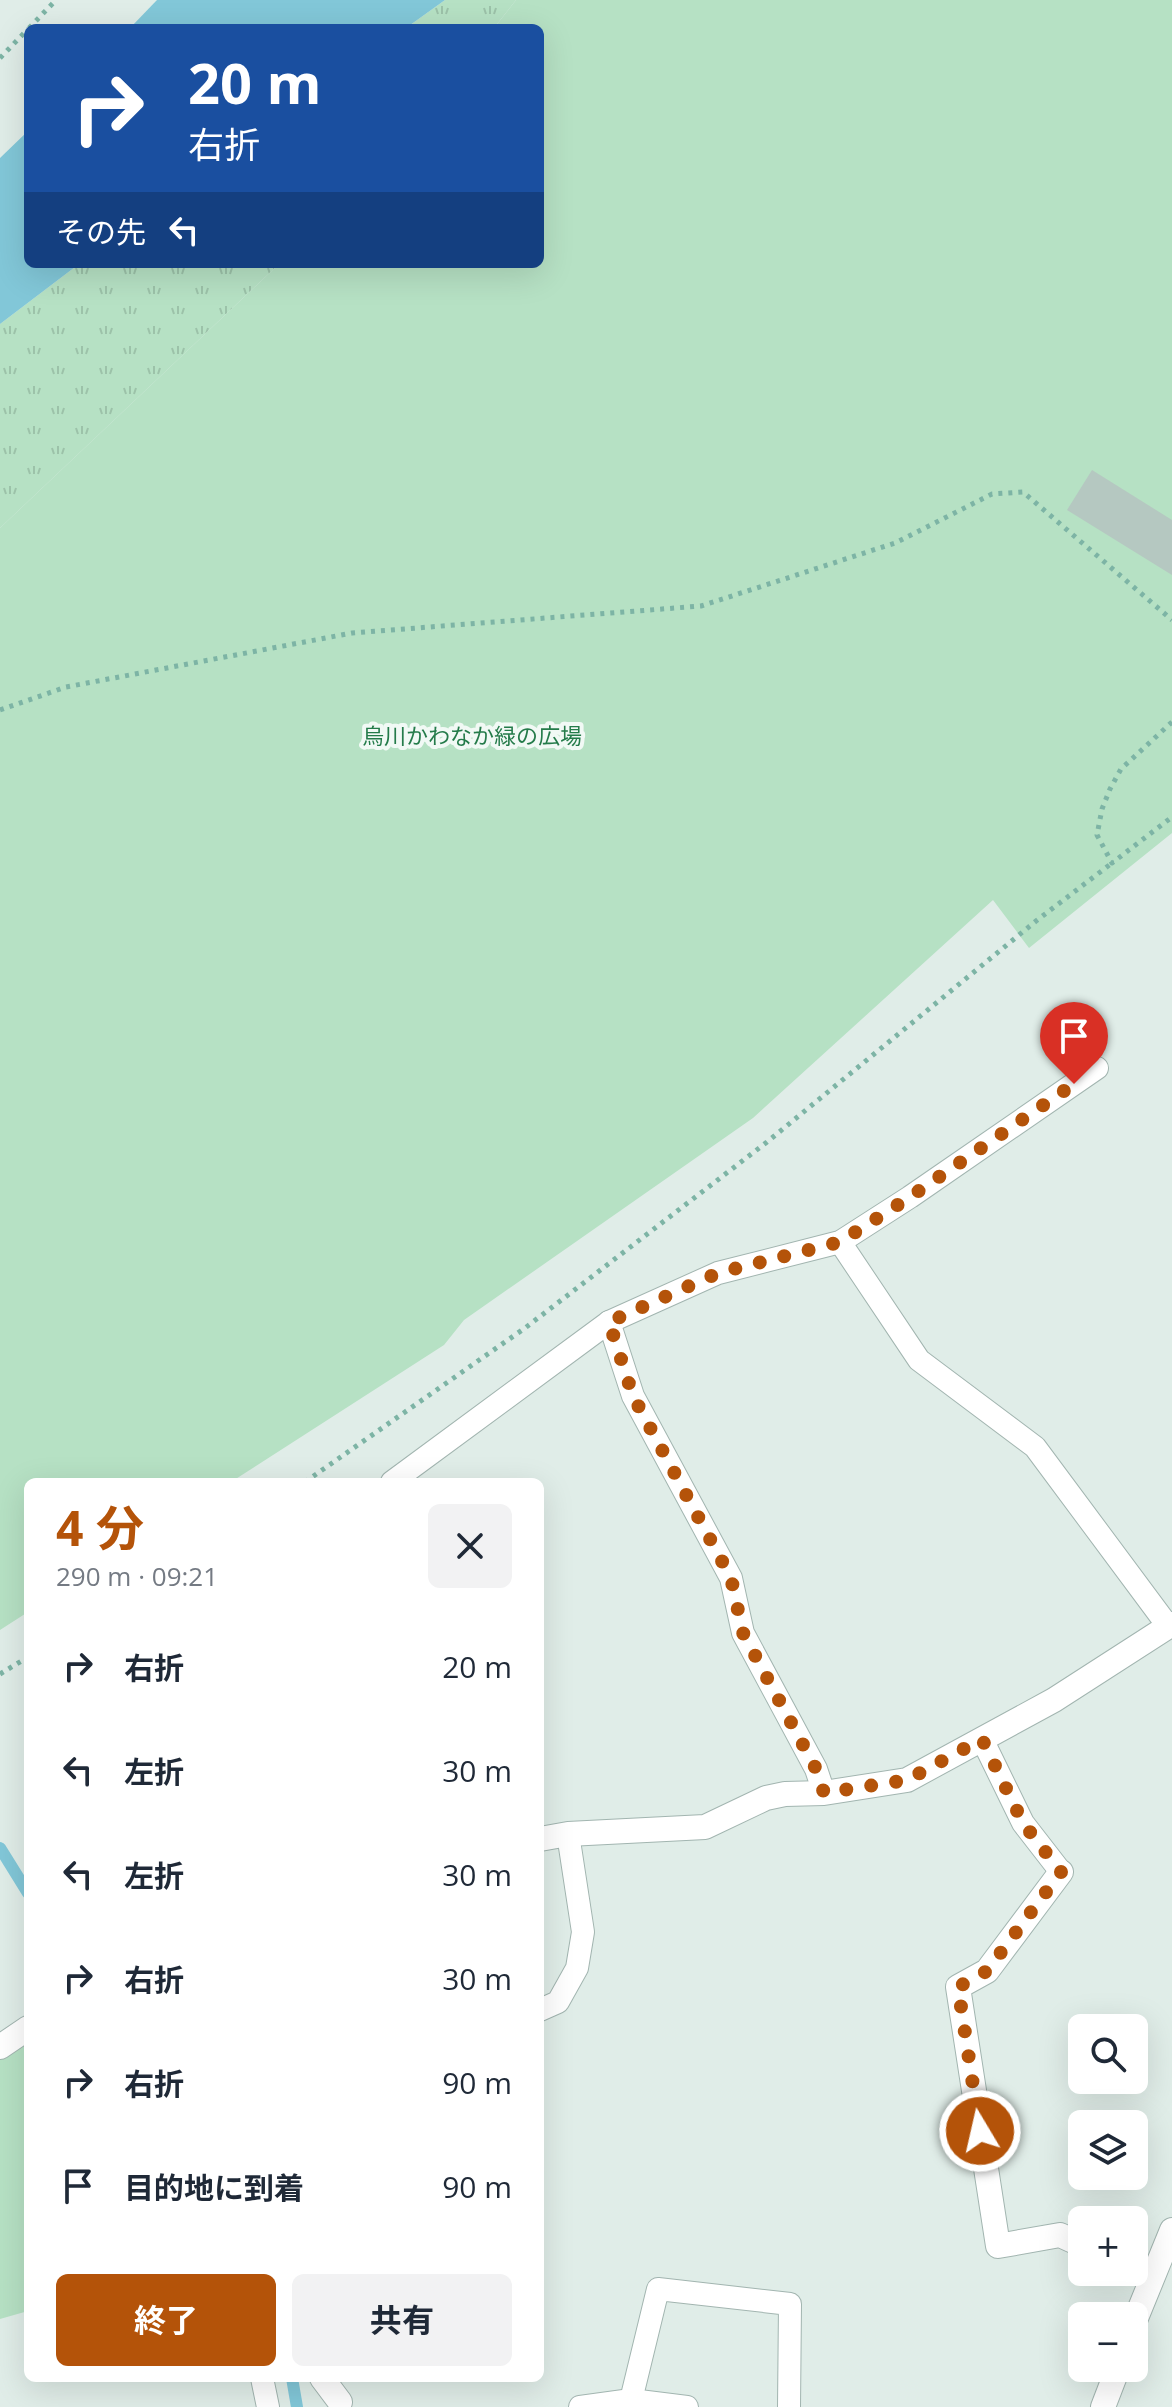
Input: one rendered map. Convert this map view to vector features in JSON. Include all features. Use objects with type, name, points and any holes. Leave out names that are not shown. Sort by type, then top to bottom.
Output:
[{"type":"street","points":[[544,1838],[568,1834],[705,1827],[766,1798],[907,1780],[1054,1700],[1170,1625]]},
{"type":"street","points":[[1061,1872],[987,1971],[958,1987],[998,2246],[1060,2235],[1068,2239]]},
{"type":"street","points":[[0,2047],[24,2031]]},
{"type":"street","points":[[1148,2266],[1172,2230]]},
{"type":"street","points":[[325,2382],[340,2402]]},
{"type":"street","points":[[1103,2407],[1113,2382]]},
{"type":"lane","points":[[397,1478],[609,1322],[718,1273],[840,1242],[1097,1068]]},
{"type":"lane","points":[[840,1242],[919,1360],[1035,1447],[1170,1625]]},
{"type":"lane","points":[[609,1322],[633,1396],[731,1578],[743,1633],[816,1769],[824,1793]]},
{"type":"lane","points":[[982,1739],[1023,1823],[1061,1872]]},
{"type":"lane","points":[[544,2008],[558,2002],[577,1968],[583,1932],[568,1834]]},
{"type":"lane","points":[[631,2400],[658,2289],[790,2304],[789,2407]]},
{"type":"lane","points":[[263,2382],[268,2407]]},
{"type":"lane","points":[[580,2407],[631,2400],[687,2407]]},
{"type":"path","points":[[32,24],[56,0]]},
{"type":"path","points":[[0,58],[24,32]]},
{"type":"path","points":[[0,710],[66,687],[352,633],[701,606],[895,543],[992,494],[1023,492],[1172,620]]},
{"type":"path","points":[[1112,863],[1097,835],[1110,789],[1121,769],[1172,722]]},
{"type":"path","points":[[311,1478],[525,1328],[767,1142],[1036,921],[1172,817]]},
{"type":"path","points":[[0,1674],[24,1659]]},
{"type":"green space","points":[[445,0],[516,0],[497,24],[412,24]]},
{"type":"green space","name":"烏川かわなか緑の広場","points":[[516,0],[1172,0],[1172,833],[1029,948],[993,900],[753,1118],[464,1320],[444,1345],[237,1478],[24,1478],[24,1615],[0,1630],[0,528],[275,268],[544,268],[544,24],[497,24]]},
{"type":"green space","points":[[74,268],[275,268],[0,528],[0,324]]},
{"type":"green space","points":[[24,2043],[24,2312],[0,2319],[0,2058]]},
{"type":"water","points":[[157,0],[445,0],[412,24],[134,24]]},
{"type":"water","points":[[24,135],[24,268],[74,268],[0,324],[0,158]]},
{"type":"building","points":[[1092,470],[1172,520],[1172,575],[1067,510]]},
{"type":"waterway","points":[[0,1848],[24,1887]]},
{"type":"waterway","points":[[293,2382],[297,2407]]},
{"type":"route","points":[[980,2131],[958,1987],[987,1971],[1061,1872],[1023,1823],[982,1739],[907,1780],[824,1793],[816,1769],[743,1633],[731,1578],[633,1396],[609,1322],[718,1273],[840,1242],[1074,1084]]}]
